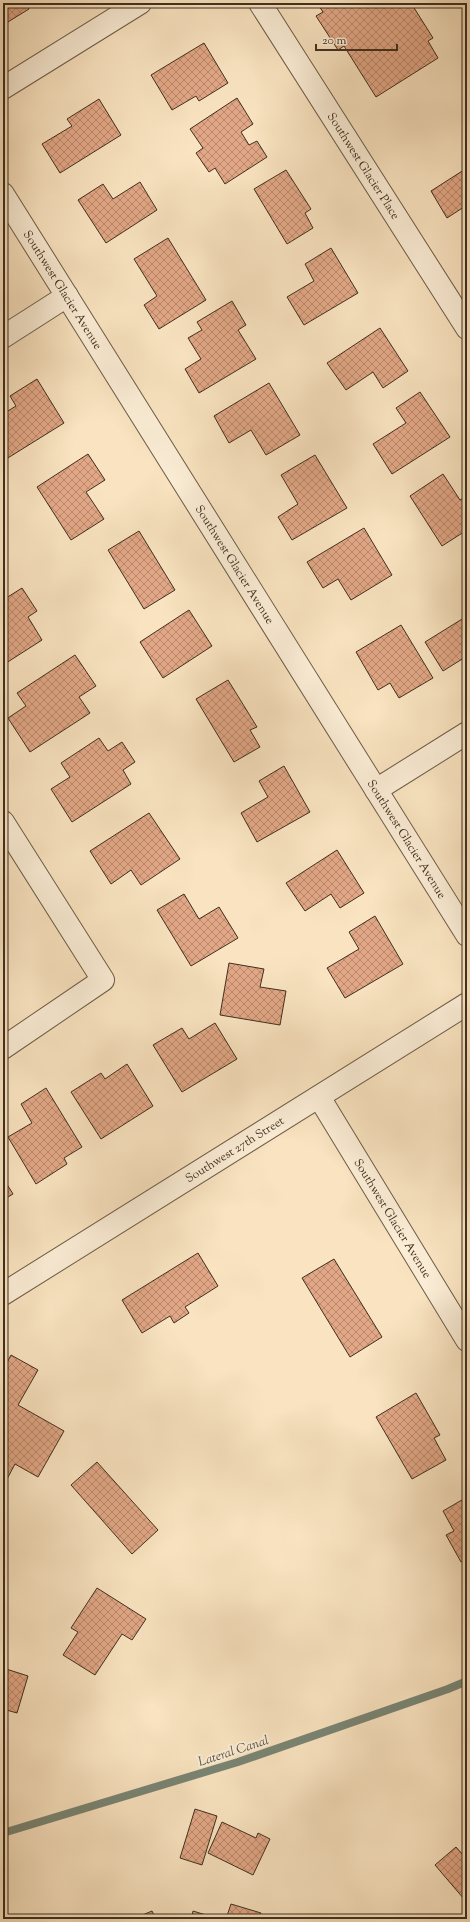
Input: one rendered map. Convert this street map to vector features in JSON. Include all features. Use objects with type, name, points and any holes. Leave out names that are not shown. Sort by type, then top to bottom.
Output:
[{"type":"street","points":[[3,88],[140,3]]},
{"type":"street","name":"Southwest Glacier Place","points":[[260,3],[467,328]]},
{"type":"street","name":"Southwest Glacier Avenue","points":[[3,194],[467,935]]},
{"type":"street","points":[[3,337],[67,296]]},
{"type":"street","points":[[376,790],[467,733]]},
{"type":"street","points":[[3,822],[103,980],[3,1048]]},
{"type":"street","name":"Southwest 27th Street","points":[[3,1294],[467,1004]]},
{"type":"street","name":"Southwest Glacier Avenue","points":[[319,1097],[467,1340]]},
{"type":"building","points":[[3,3],[26,3],[29,9],[3,25]]},
{"type":"building","points":[[317,3],[411,3],[433,38],[428,41],[438,58],[376,97],[344,46],[338,50],[316,16],[323,12]]},
{"type":"building","points":[[204,43],[228,83],[199,101],[196,96],[172,110],[151,75]]},
{"type":"building","points":[[237,98],[253,124],[241,132],[249,145],[257,141],[267,157],[225,184],[215,168],[209,172],[196,153],[203,148],[190,129]]},
{"type":"building","points":[[99,99],[121,135],[60,173],[42,144],[72,126],[67,119]]},
{"type":"building","points":[[467,168],[467,205],[447,218],[431,191]]},
{"type":"building","points":[[286,170],[311,209],[305,213],[313,228],[287,244],[254,189]]},
{"type":"building","points":[[140,182],[157,210],[106,243],[78,200],[103,184],[113,199]]},
{"type":"building","points":[[168,238],[206,300],[159,329],[144,305],[157,296],[134,259]]},
{"type":"building","points":[[331,248],[358,293],[304,325],[287,297],[314,281],[305,264]]},
{"type":"building","points":[[232,301],[246,325],[238,330],[256,359],[199,393],[185,369],[201,359],[188,338],[202,330],[197,322]]},
{"type":"building","points":[[380,328],[408,371],[383,388],[373,372],[346,390],[327,363]]},
{"type":"building","points":[[37,379],[64,423],[3,461],[3,414],[16,406],[10,396]]},
{"type":"building","points":[[269,383],[300,435],[266,455],[251,430],[229,443],[214,416]]},
{"type":"building","points":[[420,392],[450,437],[392,474],[373,444],[406,423],[396,408]]},
{"type":"building","points":[[88,454],[105,480],[86,492],[104,519],[71,540],[37,487]]},
{"type":"building","points":[[315,455],[347,508],[292,540],[278,517],[298,504],[281,475]]},
{"type":"building","points":[[443,474],[460,500],[467,496],[467,530],[442,546],[410,496]]},
{"type":"building","points":[[364,528],[392,575],[351,600],[338,579],[323,588],[307,562]]},
{"type":"building","points":[[139,531],[175,590],[144,609],[108,550]]},
{"type":"building","points":[[22,588],[37,611],[28,617],[42,640],[3,665],[3,600]]},
{"type":"building","points":[[189,610],[212,646],[163,678],[140,642]]},
{"type":"building","points":[[467,616],[467,656],[443,671],[425,642]]},
{"type":"building","points":[[401,625],[433,678],[399,698],[390,683],[378,690],[356,652]]},
{"type":"building","points":[[75,655],[96,686],[79,697],[90,713],[30,752],[8,718],[26,706],[17,693]]},
{"type":"building","points":[[228,680],[257,727],[250,730],[260,747],[234,762],[196,699]]},
{"type":"building","points":[[99,738],[108,751],[122,742],[135,762],[123,770],[131,784],[72,822],[51,789],[70,777],[61,763]]},
{"type":"building","points":[[284,766],[310,812],[257,842],[241,813],[268,797],[259,781]]},
{"type":"building","points":[[149,813],[180,859],[141,885],[131,870],[111,884],[90,851]]},
{"type":"building","points":[[337,850],[364,893],[340,908],[331,894],[305,911],[286,883]]},
{"type":"building","points":[[184,894],[199,919],[219,907],[238,938],[191,966],[157,910]]},
{"type":"building","points":[[375,916],[403,964],[345,998],[327,968],[359,949],[349,932]]},
{"type":"building","points":[[229,963],[264,969],[260,987],[286,991],[280,1025],[220,1015]]},
{"type":"building","points":[[215,1023],[237,1059],[182,1092],[153,1045],[182,1028],[189,1039]]},
{"type":"building","points":[[127,1064],[153,1106],[101,1139],[71,1092],[101,1073],[105,1079]]},
{"type":"building","points":[[46,1088],[82,1147],[64,1158],[67,1164],[36,1184],[8,1137],[32,1123],[21,1104]]},
{"type":"building","points":[[3,1178],[13,1194],[3,1200]]},
{"type":"building","points":[[198,1253],[218,1286],[185,1307],[189,1313],[174,1323],[170,1316],[142,1333],[122,1300]]},
{"type":"building","points":[[334,1259],[382,1337],[350,1357],[302,1278]]},
{"type":"building","points":[[11,1355],[38,1370],[18,1405],[64,1431],[38,1477],[15,1464],[6,1481],[3,1479],[3,1370]]},
{"type":"building","points":[[416,1393],[440,1435],[434,1438],[446,1460],[412,1479],[376,1417]]},
{"type":"building","points":[[97,1462],[158,1530],[132,1554],[71,1485]]},
{"type":"building","points":[[467,1497],[467,1559],[461,1562],[446,1535],[454,1531],[443,1511]]},
{"type":"building","points":[[97,1588],[146,1619],[132,1640],[122,1634],[95,1675],[63,1655],[78,1632],[71,1628]]},
{"type":"building","points":[[3,1668],[28,1676],[17,1713],[3,1709]]},
{"type":"building","points":[[195,1809],[217,1816],[202,1865],[180,1858]]},
{"type":"building","points":[[222,1822],[256,1838],[258,1833],[270,1839],[253,1875],[208,1853]]},
{"type":"building","points":[[456,1847],[463,1855],[467,1852],[467,1897],[464,1899],[435,1865]]},
{"type":"building","points":[[231,1904],[261,1913],[259,1919],[226,1919]]},
{"type":"building","points":[[152,1911],[156,1919],[133,1919]]},
{"type":"building","points":[[193,1911],[219,1919],[191,1919]]},
{"type":"waterway","name":"Lateral Canal","points":[[3,1833],[238,1762],[448,1689],[467,1681]]}]
